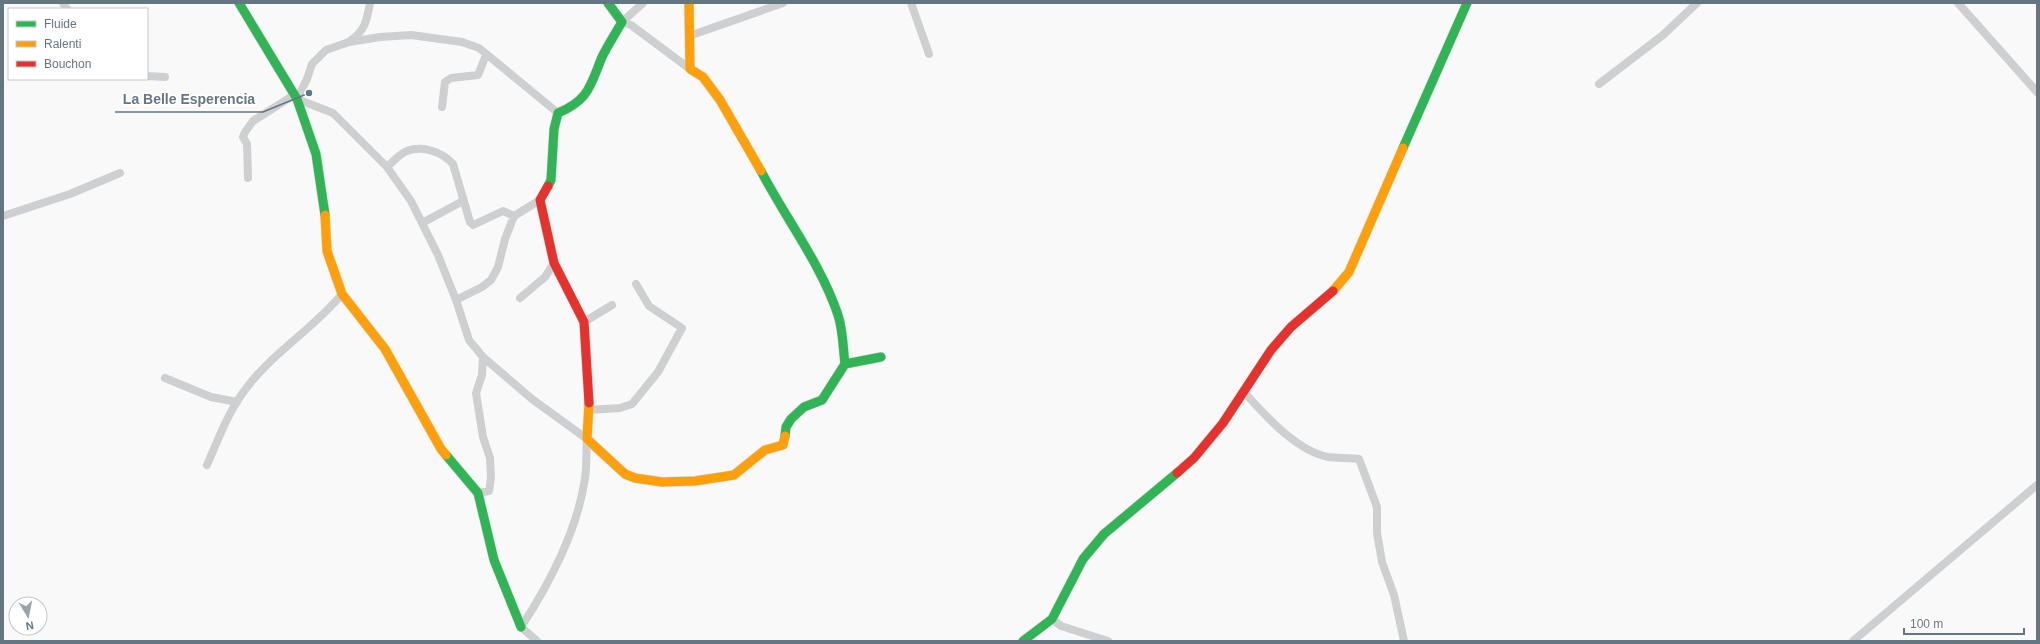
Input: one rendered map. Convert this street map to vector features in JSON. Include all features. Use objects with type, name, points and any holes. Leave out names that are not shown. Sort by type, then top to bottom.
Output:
[{"type":"street","points":[[239,3],[295,97],[316,154],[324,200],[327,251],[342,294],[385,349],[442,449],[478,493],[494,560],[521,627],[536,641]]},
{"type":"street","points":[[349,42],[360,34],[366,24],[370,3]]},
{"type":"street","points":[[295,97],[333,113],[387,167],[411,201],[438,255],[456,300],[469,340],[483,357],[532,399],[587,438],[606,459],[627,475],[653,481],[699,481],[734,474],[766,450],[775,449],[782,445],[786,427],[790,419],[804,407],[822,400],[845,364],[838,316],[811,256],[779,206],[751,151],[720,100],[703,77],[631,25],[622,22],[608,3]]},
{"type":"street","points":[[558,113],[572,107],[589,92],[603,56],[622,22],[643,3]]},
{"type":"street","points":[[689,3],[690,69]]},
{"type":"street","points":[[689,36],[783,3]]},
{"type":"street","points":[[911,3],[929,54]]},
{"type":"street","points":[[1023,641],[1052,619],[1083,559],[1104,534],[1194,458],[1223,423],[1271,350],[1292,327],[1329,296],[1349,272],[1467,3]]},
{"type":"street","points":[[1599,84],[1663,35],[1697,3]]},
{"type":"street","points":[[1958,3],[2037,92]]},
{"type":"street","points":[[248,178],[246,144],[243,137],[245,132],[254,121],[295,97],[307,79],[312,64],[326,50],[349,42],[380,37],[412,35],[436,37],[462,42],[479,48],[558,113]]},
{"type":"street","points":[[442,107],[445,82],[451,78],[478,75],[486,55]]},
{"type":"street","points":[[148,76],[165,77]]},
{"type":"street","points":[[456,300],[482,287],[491,280],[498,267],[505,239],[514,216],[540,200],[551,180],[554,129],[558,113]]},
{"type":"street","points":[[387,167],[407,151],[419,149],[433,151],[446,157],[453,164],[463,201],[473,225],[503,211],[514,216]]},
{"type":"street","points":[[3,216],[70,194],[120,173]]},
{"type":"street","points":[[521,627],[541,597],[558,562],[575,517],[585,479],[589,410],[584,322],[554,263],[540,200]]},
{"type":"street","points":[[422,223],[463,201]]},
{"type":"street","points":[[520,298],[544,277],[554,263]]},
{"type":"street","points":[[589,410],[620,408],[632,404],[658,372],[682,328],[650,306],[636,284]]},
{"type":"street","points":[[207,465],[237,402],[248,385],[302,332],[326,313],[342,294]]},
{"type":"street","points":[[584,322],[612,304]]},
{"type":"street","points":[[478,493],[489,491],[492,478],[490,458],[483,437],[476,393],[482,375],[483,357]]},
{"type":"street","points":[[845,364],[881,357]]},
{"type":"street","points":[[165,378],[212,397],[237,402]]},
{"type":"street","points":[[1243,391],[1261,410],[1300,445],[1327,456],[1360,459],[1377,507],[1377,533],[1382,562],[1394,595],[1404,641]]},
{"type":"street","points":[[1853,641],[2037,485]]},
{"type":"street","points":[[1052,619],[1061,626],[1108,641]]},
{"type":"traffic: fast","points":[[239,3],[297,99],[316,154],[325,215]]},
{"type":"traffic: fast","points":[[548,186],[551,180],[554,129],[558,113],[576,103],[587,91],[602,57],[622,22],[608,3]]},
{"type":"traffic: fast","points":[[1403,148],[1467,3]]},
{"type":"traffic: fast","points":[[761,171],[813,260],[831,296],[838,315],[843,339],[845,364],[822,400],[804,407],[791,419],[786,427],[785,436]]},
{"type":"traffic: fast","points":[[845,364],[881,357]]},
{"type":"traffic: fast","points":[[446,455],[478,493],[494,560],[521,627]]},
{"type":"traffic: fast","points":[[1023,641],[1052,619],[1083,559],[1104,534],[1177,473]]},
{"type":"traffic: slow","points":[[689,3],[690,69],[703,77],[720,100],[761,171]]},
{"type":"traffic: slow","points":[[1333,291],[1349,272],[1403,148]]},
{"type":"traffic: slow","points":[[325,215],[327,251],[342,294],[385,349],[441,449],[446,455]]},
{"type":"traffic: slow","points":[[589,403],[587,439],[625,474],[635,478],[662,482],[695,481],[734,475],[765,450],[783,445],[785,436]]},
{"type":"traffic: jam","points":[[548,186],[540,200],[554,263],[584,322],[589,403]]},
{"type":"traffic: jam","points":[[1177,473],[1194,458],[1223,423],[1271,350],[1291,327],[1333,291]]},
{"type":"place","name":"La Belle Esperencia","points":[[309,93]]}]
